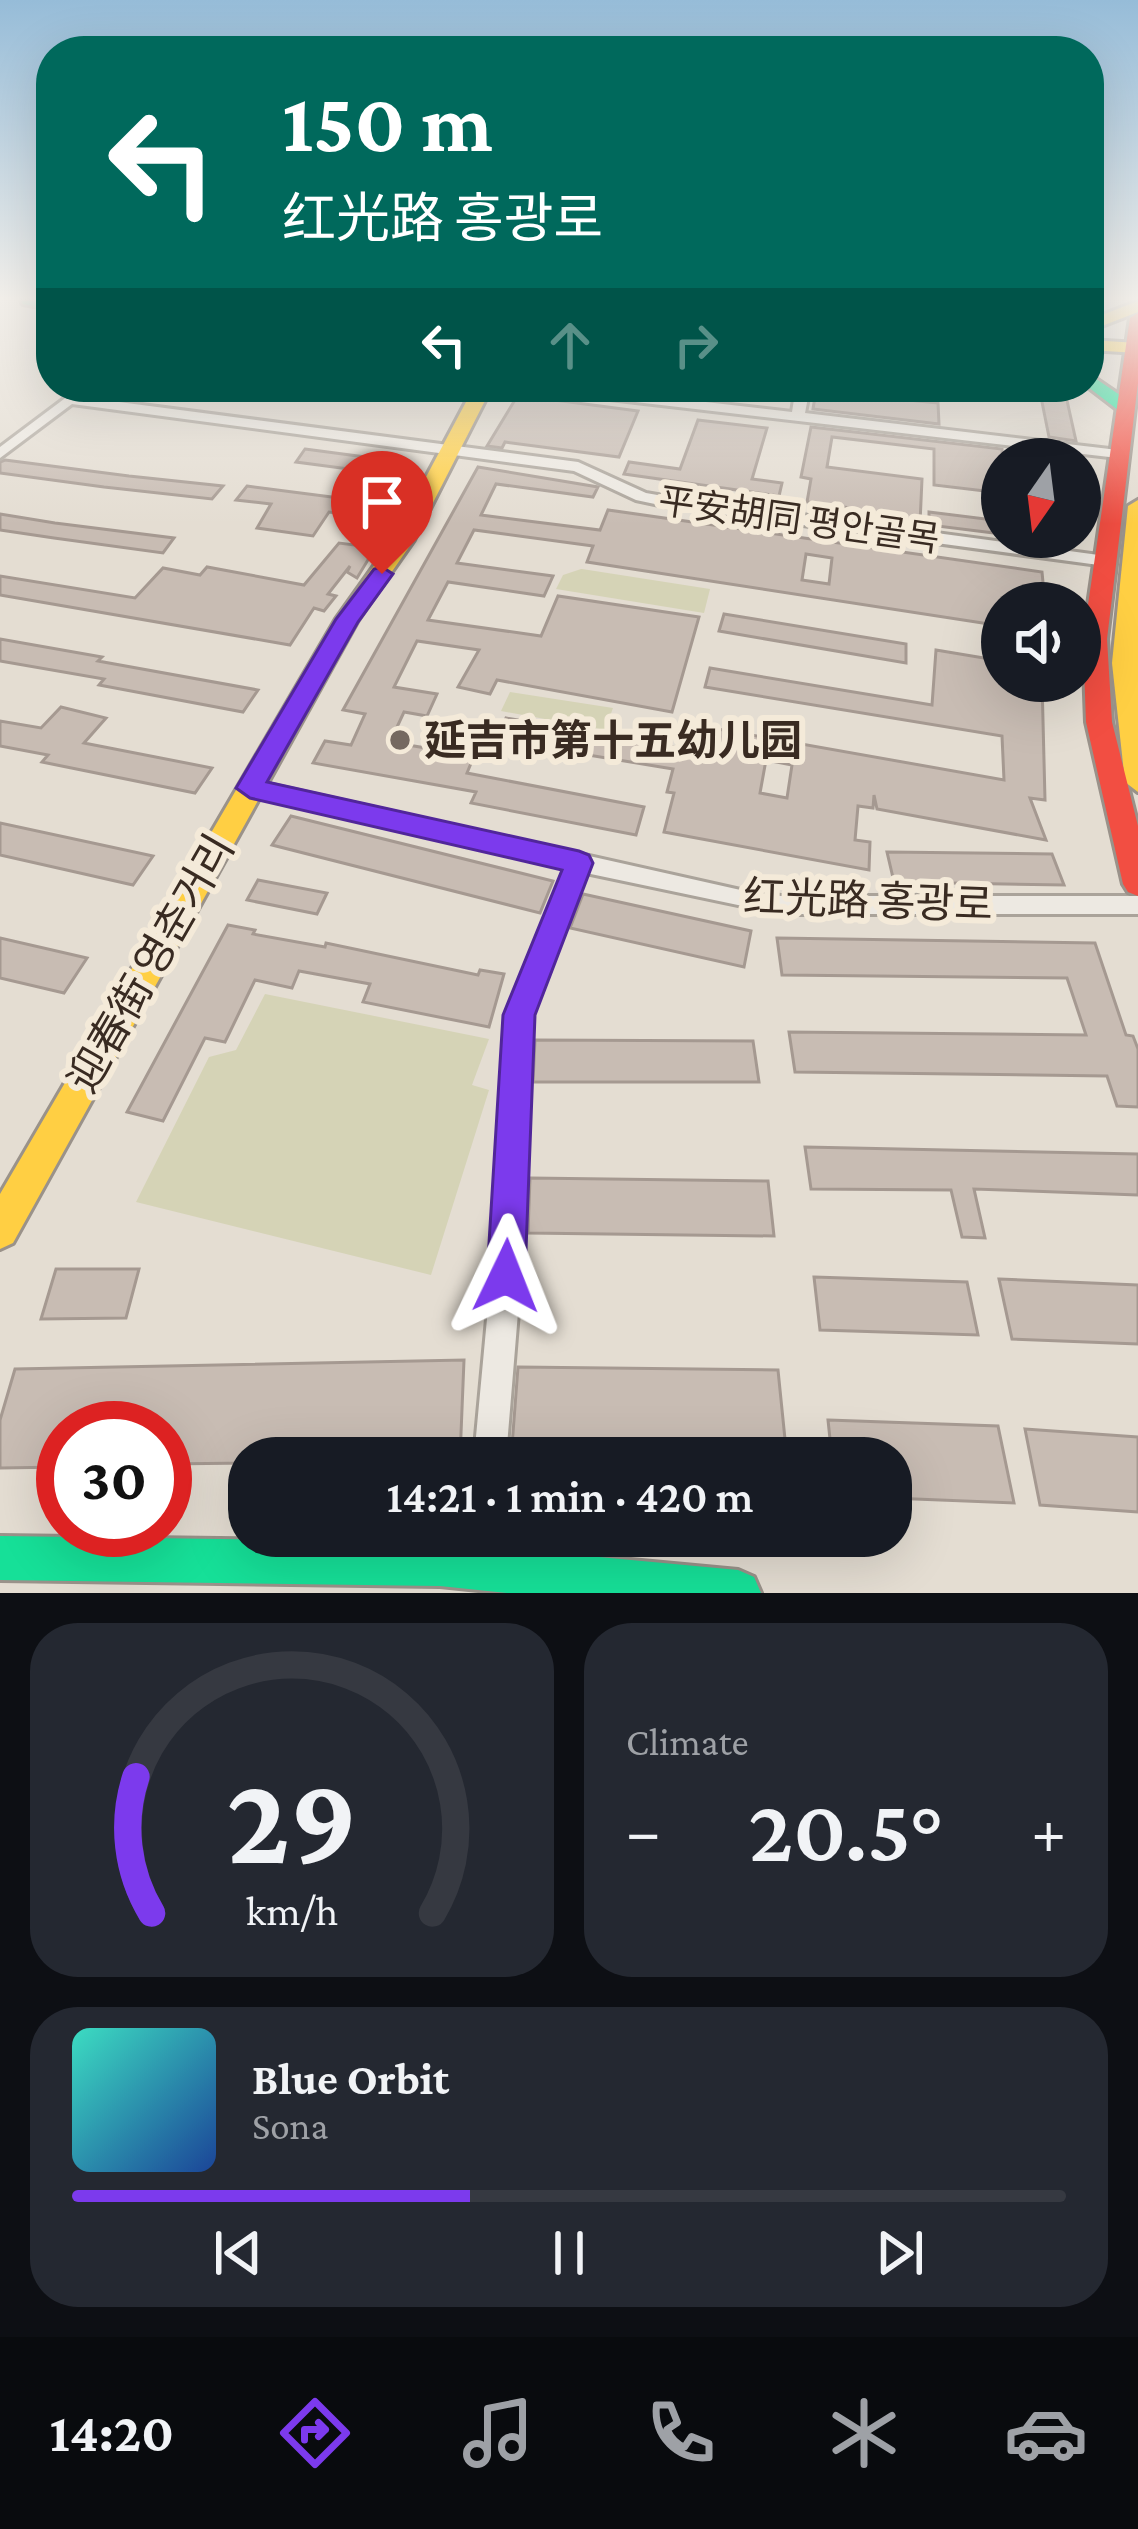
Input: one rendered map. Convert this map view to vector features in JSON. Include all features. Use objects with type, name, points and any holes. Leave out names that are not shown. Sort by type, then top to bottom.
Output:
[{"type":"main road","points":[[1131,375],[1095,639],[1099,722],[1138,884]]},
{"type":"main road","points":[[1104,391],[1124,406]]},
{"type":"main road","name":"迎春街 영춘거리","points":[[0,1230],[347,619],[403,540],[475,402]]},
{"type":"main road","points":[[1138,506],[1126,713],[1138,782]]},
{"type":"main road","points":[[0,1558],[228,1555]]},
{"type":"main road","points":[[513,1557],[738,1593]]},
{"type":"street","points":[[0,454],[67,402]]},
{"type":"street","name":"平安胡同 평안골목","points":[[85,402],[578,467],[642,497],[669,502],[1106,561]]},
{"type":"street","points":[[674,402],[1118,454]]},
{"type":"street","points":[[798,416],[800,402]]},
{"type":"street","name":"红光路 홍광로","points":[[250,788],[781,905],[1138,904]]},
{"type":"street","points":[[492,1437],[506,1276],[519,1015],[579,863]]},
{"type":"shaded area","points":[[581,569],[710,589],[704,613],[556,589],[563,575]]},
{"type":"shaded area","points":[[510,692],[613,708],[605,730],[501,711]]},
{"type":"shaded area","points":[[265,994],[489,1039],[472,1085],[489,1090],[431,1275],[136,1202],[209,1057],[236,1050]]},
{"type":"building","points":[[514,402],[570,402],[638,411],[619,457],[505,442],[502,448],[487,446]]},
{"type":"building","points":[[814,402],[938,403],[939,424],[813,409]]},
{"type":"building","points":[[1042,402],[1067,402],[1075,438],[1049,437]]},
{"type":"building","points":[[698,420],[767,428],[752,479],[782,483],[779,496],[624,474],[629,462],[680,469]]},
{"type":"building","points":[[811,427],[981,447],[981,491],[934,485],[934,449],[832,437],[827,467],[922,479],[920,523],[850,514],[851,508],[807,502],[811,479],[801,477]]},
{"type":"building","points":[[305,449],[403,462],[394,475],[296,462]]},
{"type":"building","points":[[0,462],[223,486],[212,499],[104,487],[0,473]]},
{"type":"building","points":[[478,467],[598,487],[593,497],[496,484],[481,515],[600,530],[608,510],[1042,572],[1043,582],[981,582],[981,623],[587,562],[593,546],[474,530],[457,563],[553,576],[544,596],[448,582],[428,620],[541,636],[558,596],[699,617],[672,712],[497,680],[490,694],[458,687],[479,650],[417,641],[394,687],[437,694],[427,716],[404,712],[390,742],[474,756],[467,773],[644,807],[636,835],[471,803],[476,792],[313,763],[325,741],[351,745],[365,714],[343,710]],"holes":[[[806,554],[832,558],[829,584],[802,580]]]},
{"type":"building","points":[[247,486],[378,503],[369,517],[329,512],[313,536],[257,528],[271,504],[236,500]]},
{"type":"building","points":[[929,512],[981,518],[981,531],[929,525]]},
{"type":"building","points":[[0,514],[174,538],[163,553],[54,538],[0,530]]},
{"type":"building","points":[[369,533],[383,535],[357,578],[347,572],[350,566],[328,594],[336,596],[324,611],[314,608],[290,645],[0,595],[0,576],[135,598],[163,568],[200,575],[207,567],[304,585],[339,543],[362,546]]},
{"type":"building","points":[[724,614],[906,644],[906,663],[719,631]]},
{"type":"building","points":[[0,639],[258,690],[243,712],[99,685],[104,679],[0,661]]},
{"type":"building","points":[[936,650],[981,658],[981,702],[1043,702],[1045,800],[1030,798],[1046,840],[877,809],[874,795],[873,808],[858,806],[855,840],[870,842],[869,870],[664,832],[674,793],[667,792],[673,769],[497,740],[506,718],[689,750],[695,725],[1004,780],[1002,736],[705,687],[710,668],[932,705]],"holes":[[[766,760],[792,765],[787,798],[760,793]]]},
{"type":"building","points":[[61,707],[106,718],[84,743],[212,768],[195,793],[42,762],[48,755],[0,746],[0,721],[41,728]]},
{"type":"building","points":[[291,816],[553,881],[540,913],[272,845]]},
{"type":"building","points":[[0,823],[153,856],[133,885],[0,855]]},
{"type":"building","points":[[887,852],[1052,854],[1064,885],[894,882]]},
{"type":"building","points":[[258,880],[327,893],[317,914],[247,900]]},
{"type":"building","points":[[583,894],[751,931],[744,967],[570,928]]},
{"type":"building","points":[[228,925],[255,930],[253,934],[325,947],[326,943],[478,975],[480,970],[504,974],[489,1027],[363,1002],[370,984],[299,971],[292,988],[255,980],[225,1042],[205,1038],[163,1121],[127,1112]]},
{"type":"building","points":[[0,938],[87,958],[64,993],[0,978]]},
{"type":"building","points":[[777,938],[1095,943],[1126,1035],[1133,1036],[1138,1049],[1138,1107],[1117,1106],[1107,1076],[795,1072],[789,1032],[1086,1035],[1067,978],[782,975]]},
{"type":"building","points":[[535,1040],[753,1041],[759,1082],[533,1082]]},
{"type":"building","points":[[805,1147],[1138,1154],[1138,1195],[974,1189],[985,1238],[962,1237],[951,1190],[811,1189]]},
{"type":"building","points":[[530,1178],[768,1181],[774,1236],[528,1233]]},
{"type":"building","points":[[56,1269],[139,1269],[126,1318],[41,1319]]},
{"type":"building","points":[[814,1277],[967,1282],[978,1335],[820,1330]]},
{"type":"building","points":[[999,1279],[1138,1285],[1138,1344],[1012,1339]]},
{"type":"building","points":[[464,1360],[461,1437],[228,1437],[228,1463],[192,1464],[192,1401],[36,1401],[36,1467],[0,1468],[0,1420],[15,1369]]},
{"type":"building","points":[[518,1367],[778,1370],[785,1437],[513,1437]]},
{"type":"building","points":[[828,1420],[998,1426],[1014,1503],[912,1499],[912,1437],[830,1437]]},
{"type":"building","points":[[1025,1429],[1138,1437],[1138,1512],[1040,1505]]},
{"type":"traffic: fast","points":[[1104,391],[1124,406]]},
{"type":"traffic: fast","points":[[0,1558],[440,1564],[738,1593]]},
{"type":"traffic: slow","points":[[0,1230],[347,619],[403,540],[475,402]]},
{"type":"traffic: slow","points":[[1138,506],[1124,663],[1138,782]]},
{"type":"traffic: jam","points":[[1130,375],[1095,639],[1099,722],[1138,884]]},
{"type":"place","name":"延吉市第十五幼儿园","points":[[400,740]]},
{"type":"route","points":[[382,574],[347,619],[250,788],[579,863],[519,1015],[506,1276]]}]
